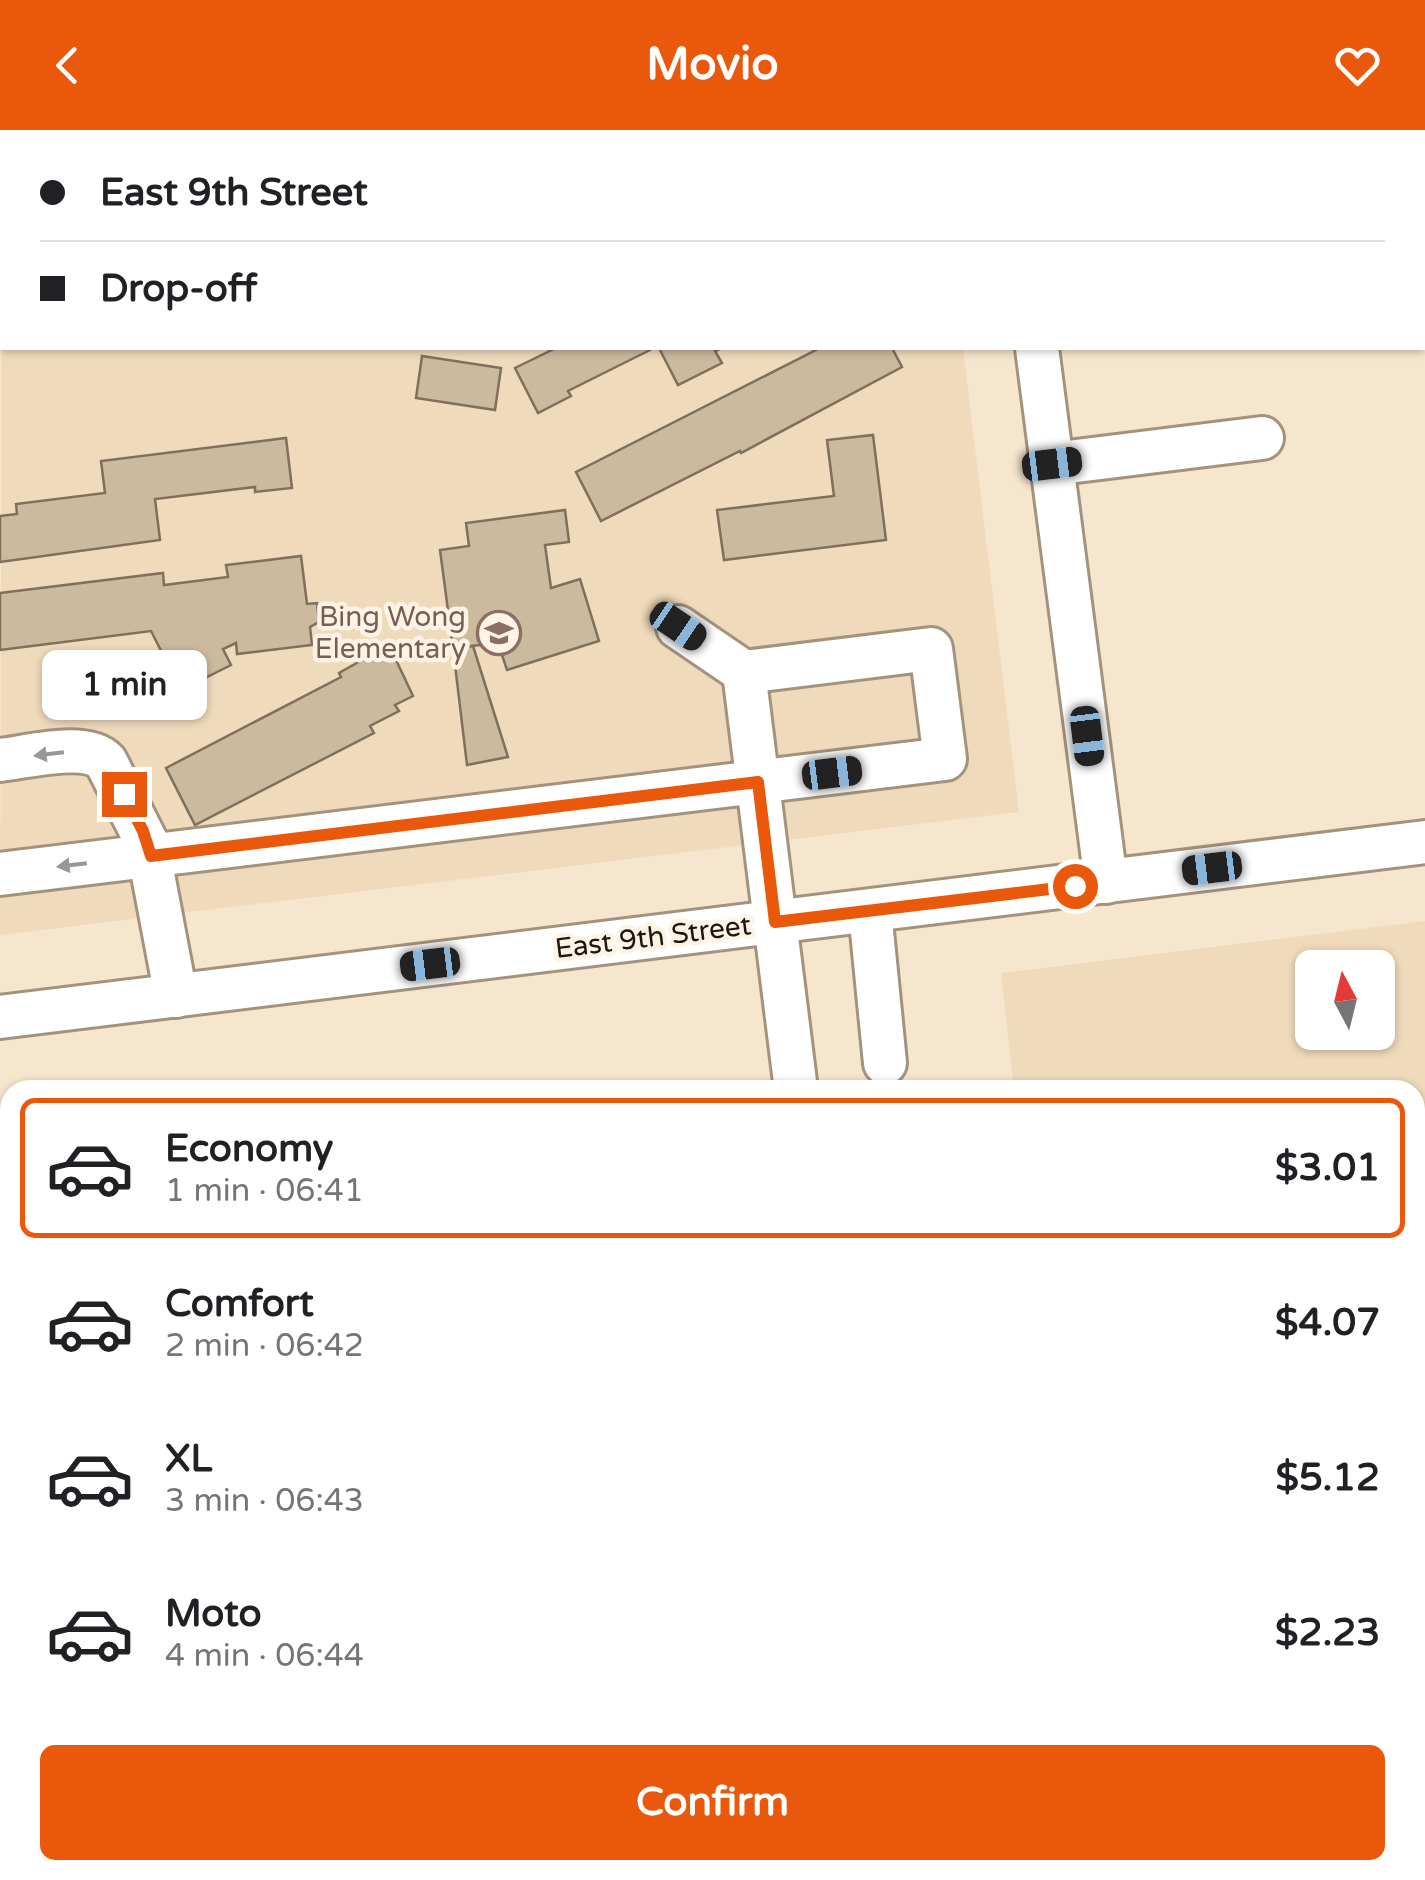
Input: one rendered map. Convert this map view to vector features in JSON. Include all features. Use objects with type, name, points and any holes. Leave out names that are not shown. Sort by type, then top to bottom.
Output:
[{"type":"street","points":[[1037,350],[1106,882]]},
{"type":"street","points":[[1052,464],[1262,438]]},
{"type":"street","points":[[0,874],[945,759],[931,648],[744,672],[678,626]]},
{"type":"street","points":[[744,672],[795,1080]]},
{"type":"street","points":[[0,760],[83,750],[100,755],[112,770],[151,856],[176,996]]},
{"type":"street","name":"East 9th Street","points":[[0,1017],[1425,842]]},
{"type":"street","points":[[870,912],[885,1064]]},
{"type":"shaded area","name":"Bing Wong Elementary","points":[[2,350],[963,350],[1019,812],[0,935]]},
{"type":"shaded area","points":[[1425,921],[1425,1080],[1013,1080],[1001,973]]},
{"type":"building","points":[[552,350],[650,350],[568,391],[571,396],[538,413],[515,368]]},
{"type":"building","points":[[660,350],[717,350],[722,363],[678,385]]},
{"type":"building","points":[[816,350],[893,350],[902,367],[741,453],[601,521],[576,472]]},
{"type":"building","points":[[422,356],[501,368],[495,410],[416,398]]},
{"type":"building","points":[[873,435],[886,540],[724,560],[717,510],[834,496],[827,440]]},
{"type":"building","points":[[286,438],[292,488],[255,492],[255,487],[155,499],[160,540],[0,562],[0,516],[17,514],[16,504],[105,493],[101,461]]},
{"type":"building","points":[[565,510],[569,542],[545,545],[551,588],[580,579],[599,641],[507,670],[498,643],[453,648],[440,550],[469,546],[466,523]]},
{"type":"building","points":[[301,556],[307,604],[317,603],[319,622],[310,627],[312,645],[237,654],[236,643],[223,649],[231,665],[181,690],[151,631],[0,650],[0,593],[163,573],[164,585],[228,577],[226,565]]},
{"type":"building","points":[[389,645],[413,696],[395,705],[399,711],[370,726],[374,733],[195,825],[166,768],[341,677],[339,673]]},
{"type":"building","points":[[473,646],[508,757],[467,765],[453,648]]},
{"type":"place","name":"Bing Wong Elementary","points":[[499,633]]},
{"type":"route","points":[[124,794],[151,856],[758,782],[775,922],[1075,886]]}]
